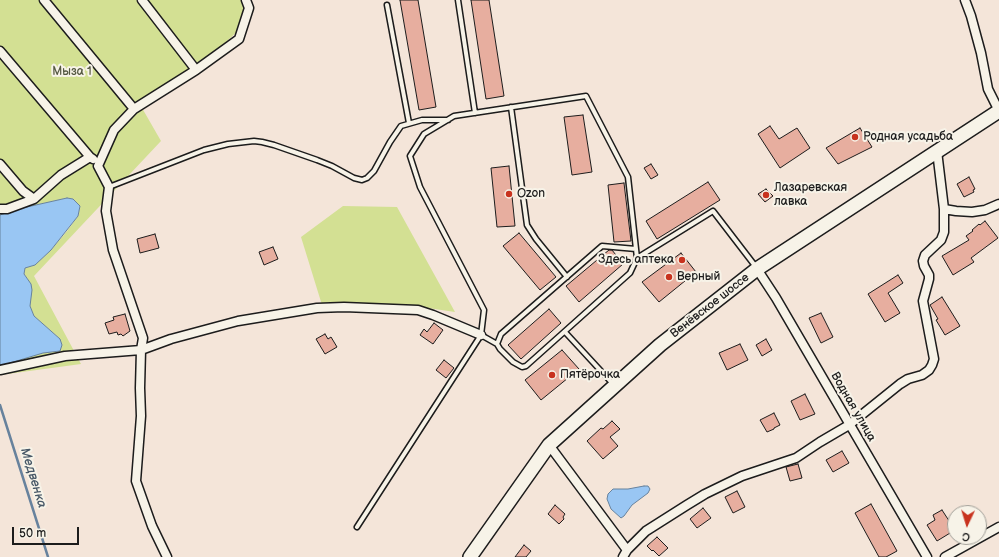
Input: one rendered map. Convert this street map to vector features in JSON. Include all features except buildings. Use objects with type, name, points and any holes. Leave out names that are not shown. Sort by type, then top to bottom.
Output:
[{"type":"main road","name":"Венёвское шоссе","points":[[470,557],[549,445],[660,345],[757,269],[999,111]]},
{"type":"street","points":[[44,0],[134,109]]},
{"type":"street","points":[[142,0],[196,70]]},
{"type":"street","points":[[98,166],[114,130],[134,109],[196,70],[239,39],[249,8],[246,0]]},
{"type":"street","points":[[966,0],[981,53],[988,89],[999,111]]},
{"type":"street","points":[[0,51],[90,156],[98,166],[109,187],[106,211],[113,250],[143,338],[141,350],[140,388],[141,416],[136,481],[152,526],[167,557]]},
{"type":"street","points":[[549,445],[625,554],[646,531],[705,494],[742,476],[796,458],[849,425],[900,384],[908,379],[922,375],[929,370],[934,358],[923,301],[929,275],[923,262],[925,255],[941,240],[944,232],[944,209],[937,151]]},
{"type":"street","points":[[0,209],[7,209],[34,199],[61,175],[90,156]]},
{"type":"street","points":[[0,164],[23,191],[34,199]]},
{"type":"street","points":[[944,209],[972,212],[985,210],[999,204]]},
{"type":"street","name":"Водная улица","points":[[757,269],[776,298],[927,557]]},
{"type":"street","points":[[0,370],[65,356],[141,350],[171,339],[238,321],[317,308],[344,307],[418,310],[481,335]]},
{"type":"street","points":[[944,557],[999,527]]},
{"type":"lane","points":[[458,0],[475,113]]},
{"type":"lane","points":[[387,5],[409,123]]},
{"type":"lane","points":[[357,527],[481,335],[484,310],[420,187],[410,156],[424,134],[454,116],[586,96],[628,177],[637,258],[630,273],[532,361],[522,367],[513,362],[500,349],[498,344],[481,335]]},
{"type":"lane","points":[[511,107],[527,225],[536,239],[567,277]]},
{"type":"lane","points":[[109,187],[204,150],[228,144],[254,141],[274,145],[317,160],[354,178],[362,180],[367,178],[374,171],[401,126],[422,120],[448,120]]},
{"type":"lane","points":[[637,258],[713,212],[757,269]]},
{"type":"lane","points":[[498,344],[501,334],[602,246],[636,249]]},
{"type":"lane","points":[[565,332],[614,386]]},
{"type":"green space","name":"Мыза 1","points":[[0,0],[249,0],[240,29],[202,64],[138,101],[161,141],[34,276],[81,364],[0,375],[0,366],[43,353],[60,351],[60,339],[34,316],[30,306],[28,279],[24,274],[25,268],[35,265],[51,250],[67,231],[78,216],[80,206],[73,199],[67,198],[18,209],[0,215]]},
{"type":"green space","points":[[343,206],[397,207],[455,312],[421,307],[322,305],[301,237]]},
{"type":"water","points":[[67,198],[73,199],[80,206],[78,216],[51,250],[35,265],[25,268],[24,274],[31,284],[32,290],[30,306],[34,316],[60,339],[62,345],[60,351],[43,353],[0,366],[0,215],[18,209]]},
{"type":"water","points":[[648,486],[650,489],[648,493],[632,505],[624,516],[621,518],[611,509],[607,499],[608,494],[613,489],[628,489]]},
{"type":"waterway","name":"Медвенка","points":[[0,405],[48,557]]},
{"type":"place","name":"Родная усадьба","points":[[855,137]]},
{"type":"place","name":"Ozon","points":[[509,194]]},
{"type":"place","name":"Лазаревская лавка","points":[[766,195]]},
{"type":"place","name":"Здесь аптека","points":[[682,260]]},
{"type":"place","name":"Верный","points":[[669,277]]},
{"type":"place","name":"Пятёрочка","points":[[552,375]]}]
